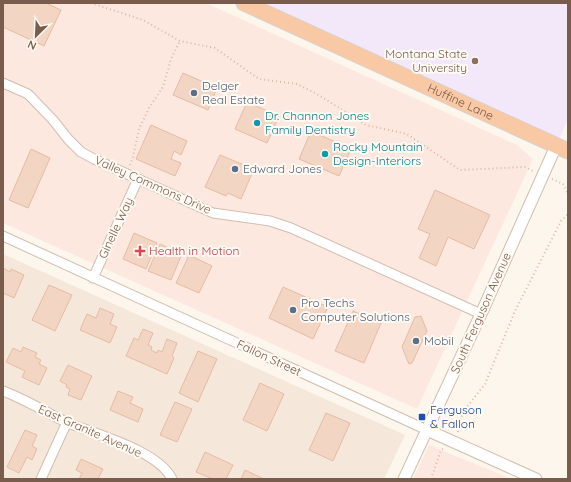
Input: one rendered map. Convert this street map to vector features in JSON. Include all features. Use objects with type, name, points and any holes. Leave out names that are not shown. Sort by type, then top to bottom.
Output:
[{"type":"highway","name":"Huffine Lane","points":[[244,3],[562,149]]},
{"type":"street","name":"Valley Commons Drive","points":[[3,83],[28,94],[81,152],[94,159],[213,213],[270,221],[291,228],[480,314]]},
{"type":"street","name":"South Ferguson Avenue","points":[[404,479],[543,175],[562,149]]},
{"type":"street","name":"Ginelle Way","points":[[93,278],[138,179]]},
{"type":"street","name":"Fallon Street","points":[[3,236],[536,479]]},
{"type":"street","name":"East Granite Avenue","points":[[3,391],[67,422],[128,445],[154,460],[169,473],[172,479]]},
{"type":"street","points":[[41,479],[67,422]]},
{"type":"path","points":[[91,3],[143,20],[180,41],[215,48],[259,79],[298,84],[317,94],[366,125],[407,134],[460,170],[525,167],[563,184],[568,194]]},
{"type":"path","points":[[126,174],[133,157],[139,129],[149,108],[163,87],[171,59],[180,41]]},
{"type":"path","points":[[431,479],[441,450],[455,443],[463,412],[485,384],[515,311],[561,221],[568,214]]},
{"type":"shaded area","points":[[3,3],[206,3],[517,145],[533,159],[417,409],[3,223]]},
{"type":"shaded area","name":"Montana State University","points":[[265,3],[568,3],[568,119],[556,146]]},
{"type":"shaded area","points":[[3,254],[405,435],[384,479],[3,479]]},
{"type":"shaded area","points":[[429,445],[511,479],[413,479]]},
{"type":"building","points":[[3,3],[46,3],[61,10],[44,46],[3,27]]},
{"type":"building","points":[[183,73],[217,88],[208,110],[173,95]]},
{"type":"building","name":"Dr. Channon Jones Family Dentistry","points":[[247,102],[279,116],[267,143],[235,129]]},
{"type":"building","points":[[151,125],[187,141],[181,155],[174,151],[171,159],[181,163],[175,176],[136,159]]},
{"type":"building","name":"Rocky Mountain Design-Interiors","points":[[311,131],[351,149],[339,176],[299,159]]},
{"type":"building","points":[[31,149],[50,158],[28,208],[9,200]]},
{"type":"building","points":[[220,155],[254,169],[241,199],[228,193],[226,196],[205,187]]},
{"type":"building","points":[[435,190],[490,215],[474,249],[448,237],[436,266],[419,258],[430,234],[418,229]]},
{"type":"building","name":"Health in Motion","points":[[134,233],[157,243],[146,269],[123,259]]},
{"type":"building","points":[[160,244],[182,254],[171,280],[148,271]]},
{"type":"building","points":[[189,255],[212,266],[199,293],[176,283]]},
{"type":"building","points":[[3,268],[10,272],[11,269],[24,275],[14,298],[3,293]]},
{"type":"building","points":[[49,285],[72,295],[55,331],[32,320]]},
{"type":"building","points":[[283,287],[328,307],[313,339],[269,318]]},
{"type":"building","points":[[100,308],[114,314],[110,324],[117,327],[110,343],[80,330],[87,314],[96,318]]},
{"type":"building","points":[[353,311],[381,323],[364,363],[335,351]]},
{"type":"building","points":[[421,316],[427,331],[412,363],[409,364],[402,347],[415,317]]},
{"type":"building","points":[[143,329],[153,333],[148,345],[152,347],[151,350],[157,353],[158,350],[162,352],[167,339],[177,343],[172,356],[174,358],[167,374],[126,356],[134,338],[138,340]]},
{"type":"building","points":[[23,347],[37,353],[35,357],[41,360],[39,364],[47,368],[39,385],[22,377],[25,371],[6,362],[13,348],[21,352]]},
{"type":"building","points":[[198,351],[217,359],[198,402],[179,393]]},
{"type":"building","points":[[68,365],[92,376],[81,400],[68,395],[70,389],[66,387],[67,385],[60,381]]},
{"type":"building","points":[[260,383],[284,394],[267,431],[243,420]]},
{"type":"building","points":[[118,391],[133,397],[130,403],[143,409],[138,422],[110,410]]},
{"type":"building","points":[[175,402],[192,409],[177,442],[160,435]]},
{"type":"building","points":[[326,413],[350,423],[333,461],[309,450]]},
{"type":"building","points":[[25,430],[37,435],[32,446],[37,449],[32,460],[27,457],[19,473],[7,467]]},
{"type":"building","points":[[205,452],[233,465],[226,479],[213,479],[196,472]]},
{"type":"building","points":[[81,459],[103,469],[98,479],[79,479],[82,473],[76,470]]},
{"type":"building","points":[[245,470],[264,479],[241,479]]},
{"type":"place","name":"Montana State University","points":[[475,61]]},
{"type":"place","name":"Delger Real Estate","points":[[194,93]]},
{"type":"place","name":"Dr. Channon Jones Family Dentistry","points":[[257,123]]},
{"type":"place","name":"Rocky Mountain Design-Interiors","points":[[325,154]]},
{"type":"place","name":"Edward Jones","points":[[235,169]]},
{"type":"place","name":"Health in Motion","points":[[140,251]]},
{"type":"place","name":"Pro Techs Computer Solutions","points":[[293,310]]},
{"type":"place","name":"Mobil","points":[[416,341]]},
{"type":"place","name":"Ferguson & Fallon","points":[[422,417]]}]
